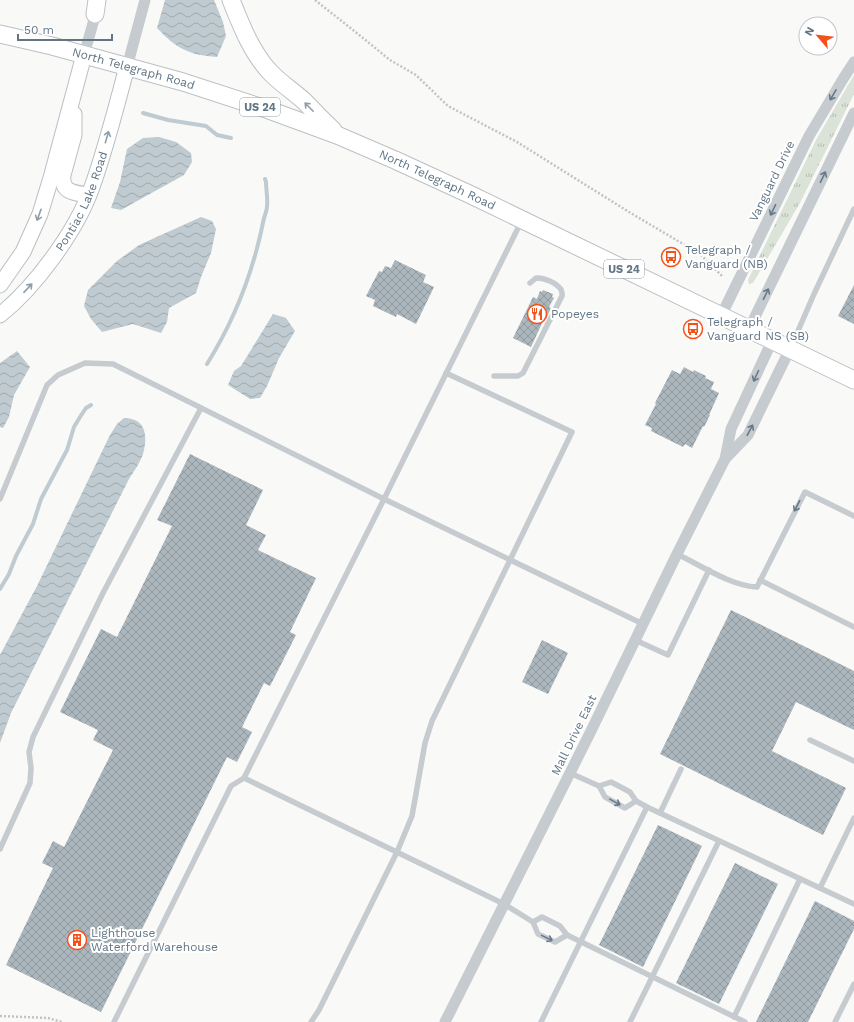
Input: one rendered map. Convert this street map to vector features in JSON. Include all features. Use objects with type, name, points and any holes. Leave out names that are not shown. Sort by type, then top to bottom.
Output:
[{"type":"main road","points":[[232,0],[243,28],[254,50],[268,70],[284,86],[303,100],[337,135]]},
{"type":"main road","points":[[0,27],[31,41]]},
{"type":"main road","name":"North Telegraph Road","points":[[0,34],[183,82],[241,100],[337,135],[396,160],[854,380]]},
{"type":"main road","points":[[0,285],[23,252],[35,227],[46,195],[84,55]]},
{"type":"main road","name":"Pontiac Lake Road","points":[[0,315],[30,286],[48,263],[73,226],[92,188],[127,67]]},
{"type":"main road","points":[[74,95],[74,135],[62,180],[64,186],[68,190],[88,195]]},
{"type":"street","points":[[127,67],[145,0]]},
{"type":"street","points":[[84,55],[97,5]]},
{"type":"street","name":"Vanguard Drive","points":[[721,316],[809,136],[854,62]]},
{"type":"street","points":[[749,329],[854,113]]},
{"type":"street","name":"Mall Drive East","points":[[445,1022],[725,459],[732,429],[772,340]]},
{"type":"street","name":"Mall Drive East","points":[[725,459],[748,435],[790,349]]},
{"type":"lane","points":[[790,349],[854,209]]},
{"type":"lane","points":[[114,1022],[231,786],[244,778],[522,220]]},
{"type":"lane","points":[[494,376],[518,376],[523,373],[562,296],[563,291],[561,288],[544,279],[536,278],[530,283]]},
{"type":"lane","points":[[0,499],[47,385],[58,375],[85,363],[113,364],[384,499],[643,624]]},
{"type":"lane","points":[[311,1022],[397,852],[412,816],[425,743],[432,721],[572,432],[446,373]]},
{"type":"lane","points":[[0,849],[30,783],[31,768],[29,752],[33,737],[103,593],[201,408]]},
{"type":"lane","points":[[677,554],[746,587],[757,587],[805,492],[854,516]]},
{"type":"lane","points":[[635,640],[668,655],[709,570]]},
{"type":"lane","points":[[760,580],[854,627]]},
{"type":"lane","points":[[810,740],[854,761]]},
{"type":"lane","points":[[660,813],[681,769]]},
{"type":"lane","points":[[570,773],[599,786],[605,797],[625,808],[636,801]]},
{"type":"lane","points":[[244,778],[504,904],[533,922],[538,934],[555,942],[567,935]]},
{"type":"lane","points":[[599,786],[611,782],[630,792],[636,801],[647,807],[854,904]]},
{"type":"lane","points":[[541,1022],[579,942],[647,807]]},
{"type":"lane","points":[[820,888],[854,818]]},
{"type":"lane","points":[[630,1022],[719,841]]},
{"type":"lane","points":[[734,1017],[800,879]]},
{"type":"lane","points":[[533,922],[542,917],[560,926],[567,935],[579,942],[745,1022]]},
{"type":"lane","points":[[835,1022],[854,984]]},
{"type":"path","points":[[315,0],[390,60],[416,75],[448,106],[518,142],[629,212],[700,254],[722,276]]},
{"type":"path","points":[[0,1016],[48,1018],[62,1022]]},
{"type":"green space","points":[[854,75],[854,94],[800,203],[753,283],[749,284],[748,280],[816,140]]},
{"type":"water","points":[[165,0],[214,0],[223,22],[226,36],[217,57],[198,54],[183,49],[170,41],[157,28]]},
{"type":"water","points":[[159,137],[176,142],[191,153],[192,162],[184,175],[121,210],[111,208],[120,182],[127,149],[143,138]]},
{"type":"water","points":[[201,217],[212,221],[216,229],[211,253],[196,293],[169,308],[167,322],[161,333],[133,324],[102,332],[91,319],[84,306],[88,290],[117,261],[139,245]]},
{"type":"water","points":[[273,314],[286,318],[295,331],[279,358],[260,398],[250,399],[228,385],[234,371],[241,366]]},
{"type":"water","points":[[17,351],[30,367],[14,395],[9,417],[3,428],[0,427],[0,363]]},
{"type":"water","points":[[124,418],[137,421],[144,429],[145,447],[142,457],[129,479],[11,713],[0,743],[0,655],[37,586],[110,435],[117,424]]},
{"type":"building","points":[[395,260],[426,275],[423,282],[434,287],[416,324],[397,314],[396,317],[373,306],[375,300],[366,296],[379,271],[382,272],[385,266],[391,268]]},
{"type":"building","points":[[854,285],[854,324],[838,316]]},
{"type":"building","name":"Popeyes","points":[[543,290],[553,294],[552,297],[554,298],[549,307],[551,308],[546,319],[544,319],[531,347],[513,338],[533,297],[537,299],[540,291],[542,292]]},
{"type":"building","points":[[684,367],[693,372],[694,370],[706,376],[705,378],[714,382],[711,389],[719,393],[710,415],[692,448],[685,444],[683,447],[651,431],[652,428],[645,425],[672,370],[680,374]]},
{"type":"building","points":[[190,454],[263,490],[246,525],[266,535],[258,550],[316,578],[290,632],[296,635],[270,686],[264,683],[242,727],[252,732],[237,762],[227,757],[101,1012],[6,965],[53,868],[42,863],[53,841],[64,847],[113,750],[93,740],[98,730],[60,712],[101,629],[117,637],[172,526],[157,520]]},
{"type":"building","points":[[731,610],[854,671],[854,730],[796,702],[772,751],[846,788],[823,835],[660,754]]},
{"type":"building","points":[[542,640],[568,653],[548,694],[522,682]]},
{"type":"building","points":[[658,825],[702,846],[643,967],[599,945]]},
{"type":"building","points":[[735,863],[778,884],[719,1004],[676,983]]},
{"type":"building","points":[[815,901],[854,921],[854,929],[808,1022],[756,1022]]},
{"type":"waterway","points":[[143,113],[168,120],[206,126],[217,135],[231,138]]},
{"type":"waterway","points":[[207,364],[226,330],[242,294],[255,256],[267,208],[265,179]]},
{"type":"waterway","points":[[0,589],[9,574],[16,556],[33,524],[41,499],[67,450],[74,427],[86,408],[91,405]]},
{"type":"place","name":"Telegraph / Vanguard (NB)","points":[[671,257]]},
{"type":"place","name":"Popeyes","points":[[537,314]]},
{"type":"place","name":"Telegraph / Vanguard NS (SB)","points":[[693,329]]},
{"type":"place","name":"Lighthouse Waterford Warehouse","points":[[77,940]]}]
